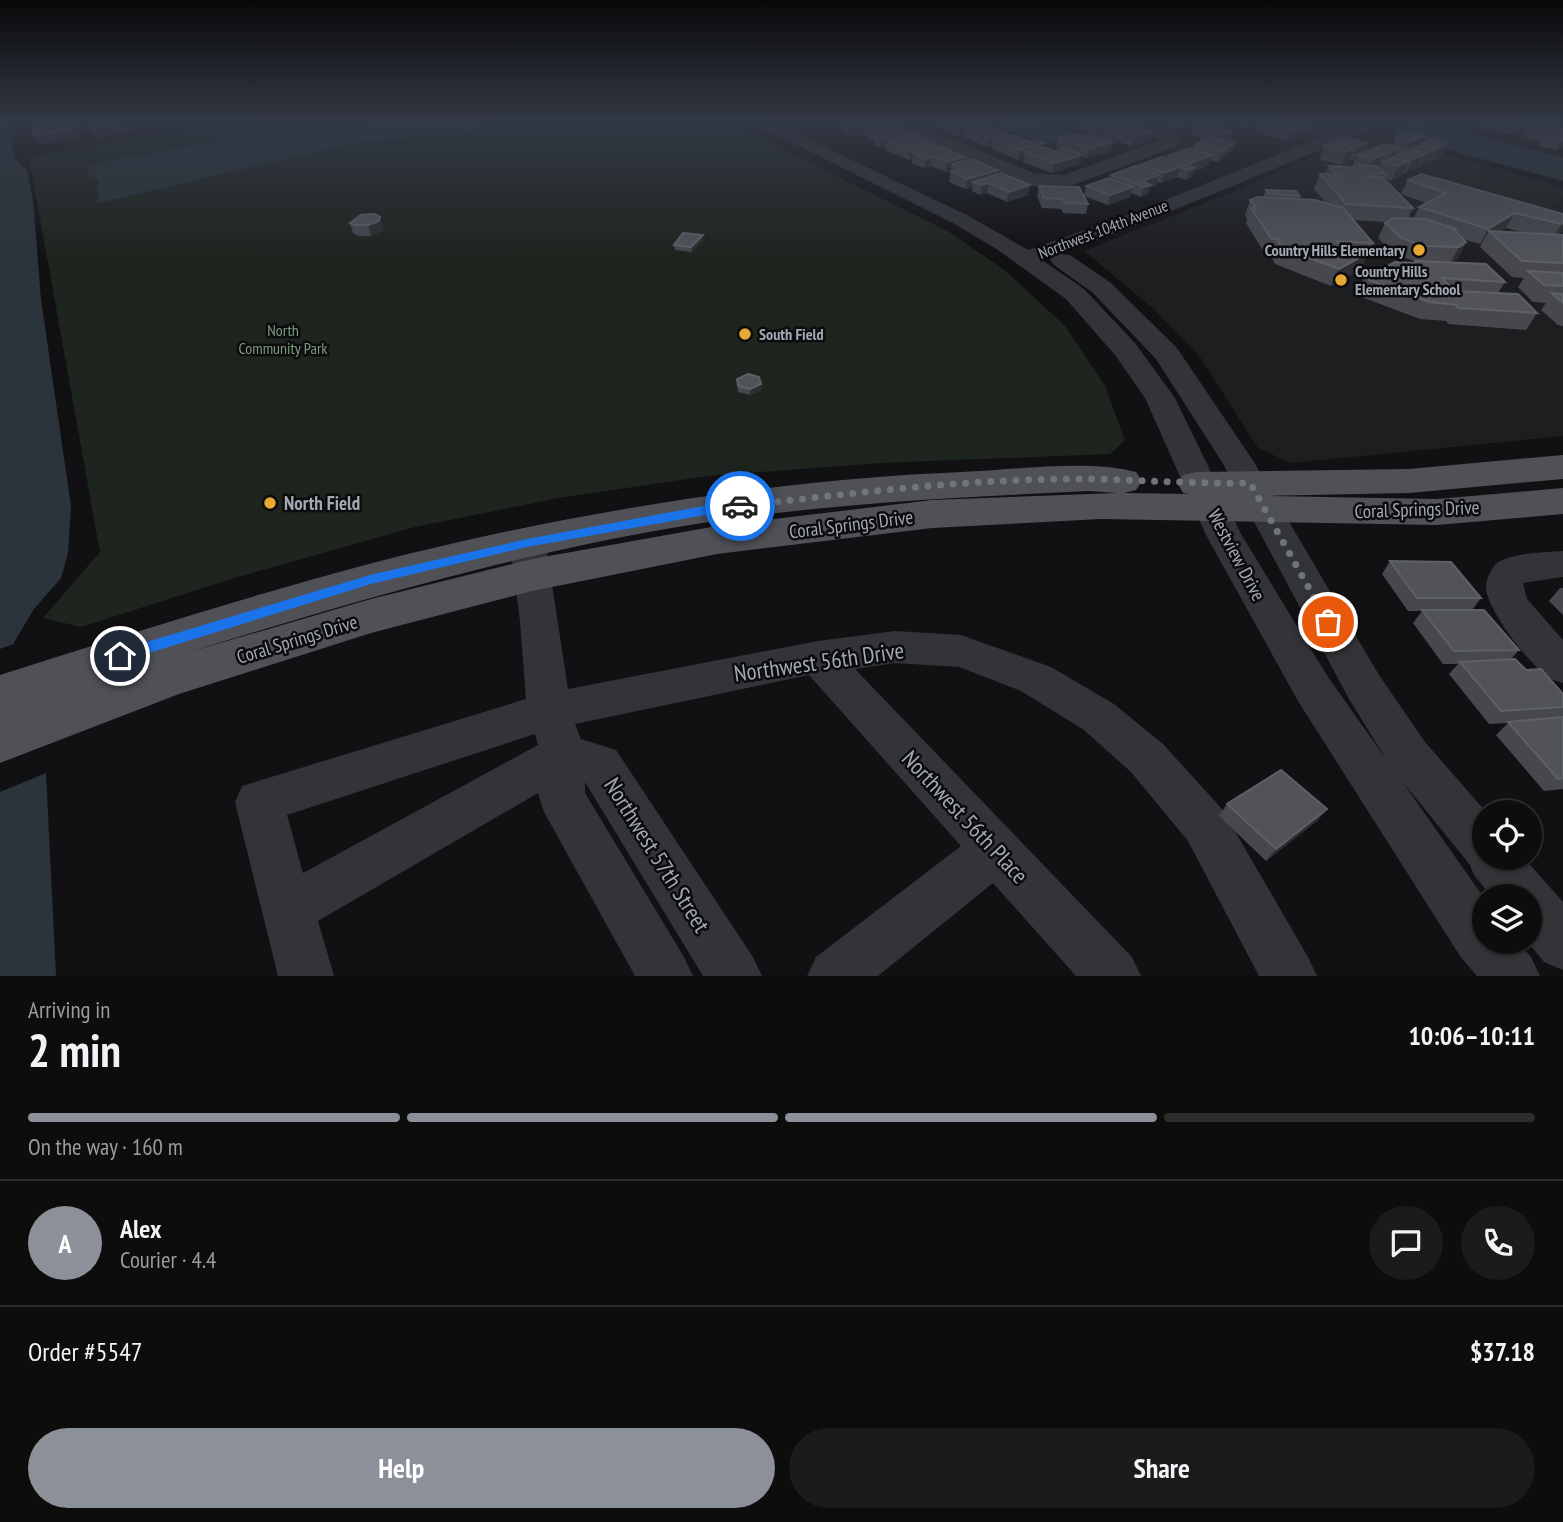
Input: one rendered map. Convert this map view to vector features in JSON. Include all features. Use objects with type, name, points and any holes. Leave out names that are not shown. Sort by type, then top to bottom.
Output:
[{"type":"main road","name":"Coral Springs Drive","points":[[1258,496],[1563,467]]},
{"type":"main road","name":"Coral Springs Drive","points":[[0,696],[168,640],[358,583],[530,559],[932,514],[1101,506],[1206,496],[1258,496],[1437,512],[1563,501]]},
{"type":"main road","name":"Coral Springs Drive","points":[[0,740],[180,674],[371,616],[530,559]]},
{"type":"street","name":"Westview Drive","points":[[880,167],[987,216],[1037,255],[1125,349],[1160,398],[1224,535],[1313,689],[1479,937],[1512,976]]},
{"type":"street","points":[[1001,167],[1033,180],[1051,183],[1066,181],[1106,167]]},
{"type":"street","name":"Northwest 104th Avenue","points":[[1037,255],[1263,167]]},
{"type":"street","name":"Westview Drive","points":[[1037,255],[1102,288],[1167,354],[1258,496],[1364,687],[1409,756],[1472,832]]},
{"type":"street","points":[[530,559],[556,733],[561,797],[666,976]]},
{"type":"street","points":[[1563,564],[1516,570],[1509,574],[1504,583],[1504,593],[1511,607],[1563,666]]},
{"type":"street","name":"Northwest 56th Drive","points":[[289,909],[259,802],[556,733],[818,657],[895,647],[961,651],[1036,679],[1099,717],[1147,758],[1205,825],[1289,976]]},
{"type":"street","name":"Northwest 56th Place","points":[[818,657],[1113,976]]},
{"type":"street","points":[[306,976],[289,909],[420,835],[556,733]]},
{"type":"street","name":"Northwest 57th Street","points":[[556,733],[600,765],[734,976]]},
{"type":"street","points":[[835,976],[995,850]]},
{"type":"street","points":[[1502,870],[1514,884]]},
{"type":"street","points":[[1542,918],[1563,943]]},
{"type":"shaded area","points":[[0,167],[24,167],[27,170],[33,201],[41,299],[71,507],[68,553],[61,578],[34,609],[13,644],[0,649]]},
{"type":"shaded area","points":[[91,167],[254,167],[103,202],[96,202],[100,195],[97,187],[99,180],[86,173]]},
{"type":"shaded area","name":"Country Hills Elementary School","points":[[1291,167],[1489,167],[1563,187],[1563,436],[1291,463],[1258,448],[1200,357],[1155,310],[1084,251]]},
{"type":"shaded area","points":[[1510,167],[1563,167],[1563,181]]},
{"type":"shaded area","points":[[46,773],[56,976],[0,976],[0,792]]},
{"type":"green space","name":"North Community Park","points":[[31,167],[818,167],[949,232],[1007,272],[1065,326],[1105,386],[1125,440],[1110,454],[881,463],[708,476],[558,498],[415,527],[234,578],[81,627],[43,618],[100,552]]},
{"type":"green space","points":[[1454,167],[1492,178],[1470,189],[1432,178]]},
{"type":"green space","points":[[1508,176],[1563,191],[1563,198],[1543,210],[1480,191]]},
{"type":"building","points":[[957,167],[990,167],[998,170],[968,179],[951,172],[961,169]]},
{"type":"building","points":[[1136,167],[1159,175],[1142,181],[1151,185],[1144,187],[1111,175]]},
{"type":"building","points":[[1144,167],[1191,167],[1195,168],[1189,170],[1180,167],[1164,173]]},
{"type":"building","points":[[1329,167],[1355,167],[1364,176],[1382,177],[1413,208],[1346,204],[1320,174],[1337,175]]},
{"type":"building","points":[[1360,167],[1377,167],[1385,174],[1367,173]]},
{"type":"building","points":[[1001,173],[1030,185],[1009,192],[989,183],[981,185],[973,182]]},
{"type":"building","points":[[1421,174],[1563,214],[1563,223],[1515,213],[1488,229],[1419,207],[1446,193],[1408,180]]},
{"type":"building","points":[[1109,178],[1133,187],[1110,195],[1086,186]]},
{"type":"building","points":[[1039,186],[1079,187],[1088,204],[1065,203],[1063,199],[1044,198]]},
{"type":"building","points":[[1266,190],[1296,191],[1300,196],[1269,194]]},
{"type":"building","points":[[1258,197],[1315,200],[1343,208],[1373,243],[1337,241],[1341,246],[1364,247],[1368,253],[1339,269],[1282,248],[1277,239],[1271,238],[1251,208],[1256,208],[1250,200]]},
{"type":"building","points":[[375,214],[380,217],[379,221],[368,225],[350,223],[361,215]]},
{"type":"building","points":[[1393,218],[1425,219],[1456,229],[1454,230],[1466,242],[1459,247],[1424,246],[1401,238],[1385,223]]},
{"type":"building","points":[[1489,231],[1563,235],[1563,263],[1522,261]]},
{"type":"building","points":[[683,233],[703,235],[691,247],[674,245]]},
{"type":"building","points":[[1415,261],[1486,264],[1505,282],[1442,278],[1453,291],[1518,294],[1537,313],[1458,308],[1456,305],[1430,302],[1364,278],[1395,262],[1416,263]]},
{"type":"building","points":[[1528,271],[1563,273],[1563,286],[1544,285]]},
{"type":"building","points":[[1552,293],[1563,294],[1563,303]]},
{"type":"building","points":[[748,374],[759,377],[761,384],[750,389],[738,386],[737,379]]},
{"type":"building","points":[[1390,561],[1451,562],[1481,598],[1417,598]]},
{"type":"building","points":[[1422,610],[1484,610],[1519,650],[1454,651]]},
{"type":"building","points":[[1515,659],[1526,670],[1541,669],[1563,694],[1563,707],[1501,711],[1460,662]]},
{"type":"building","points":[[1563,717],[1563,778],[1558,779],[1508,722]]},
{"type":"building","points":[[1281,770],[1327,809],[1276,849],[1227,804]]},
{"type":"way so far","points":[[740,506],[925,486],[1089,479],[1181,484],[1250,483],[1328,622]]},
{"type":"place","name":"Country Hills Elementary","points":[[1419,250]]},
{"type":"place","name":"Country Hills Elementary School","points":[[1341,280]]},
{"type":"place","name":"South Field","points":[[745,334]]},
{"type":"place","name":"North Field","points":[[270,503]]},
{"type":"route","points":[[120,656],[370,580],[527,543],[709,509],[740,506]]}]
